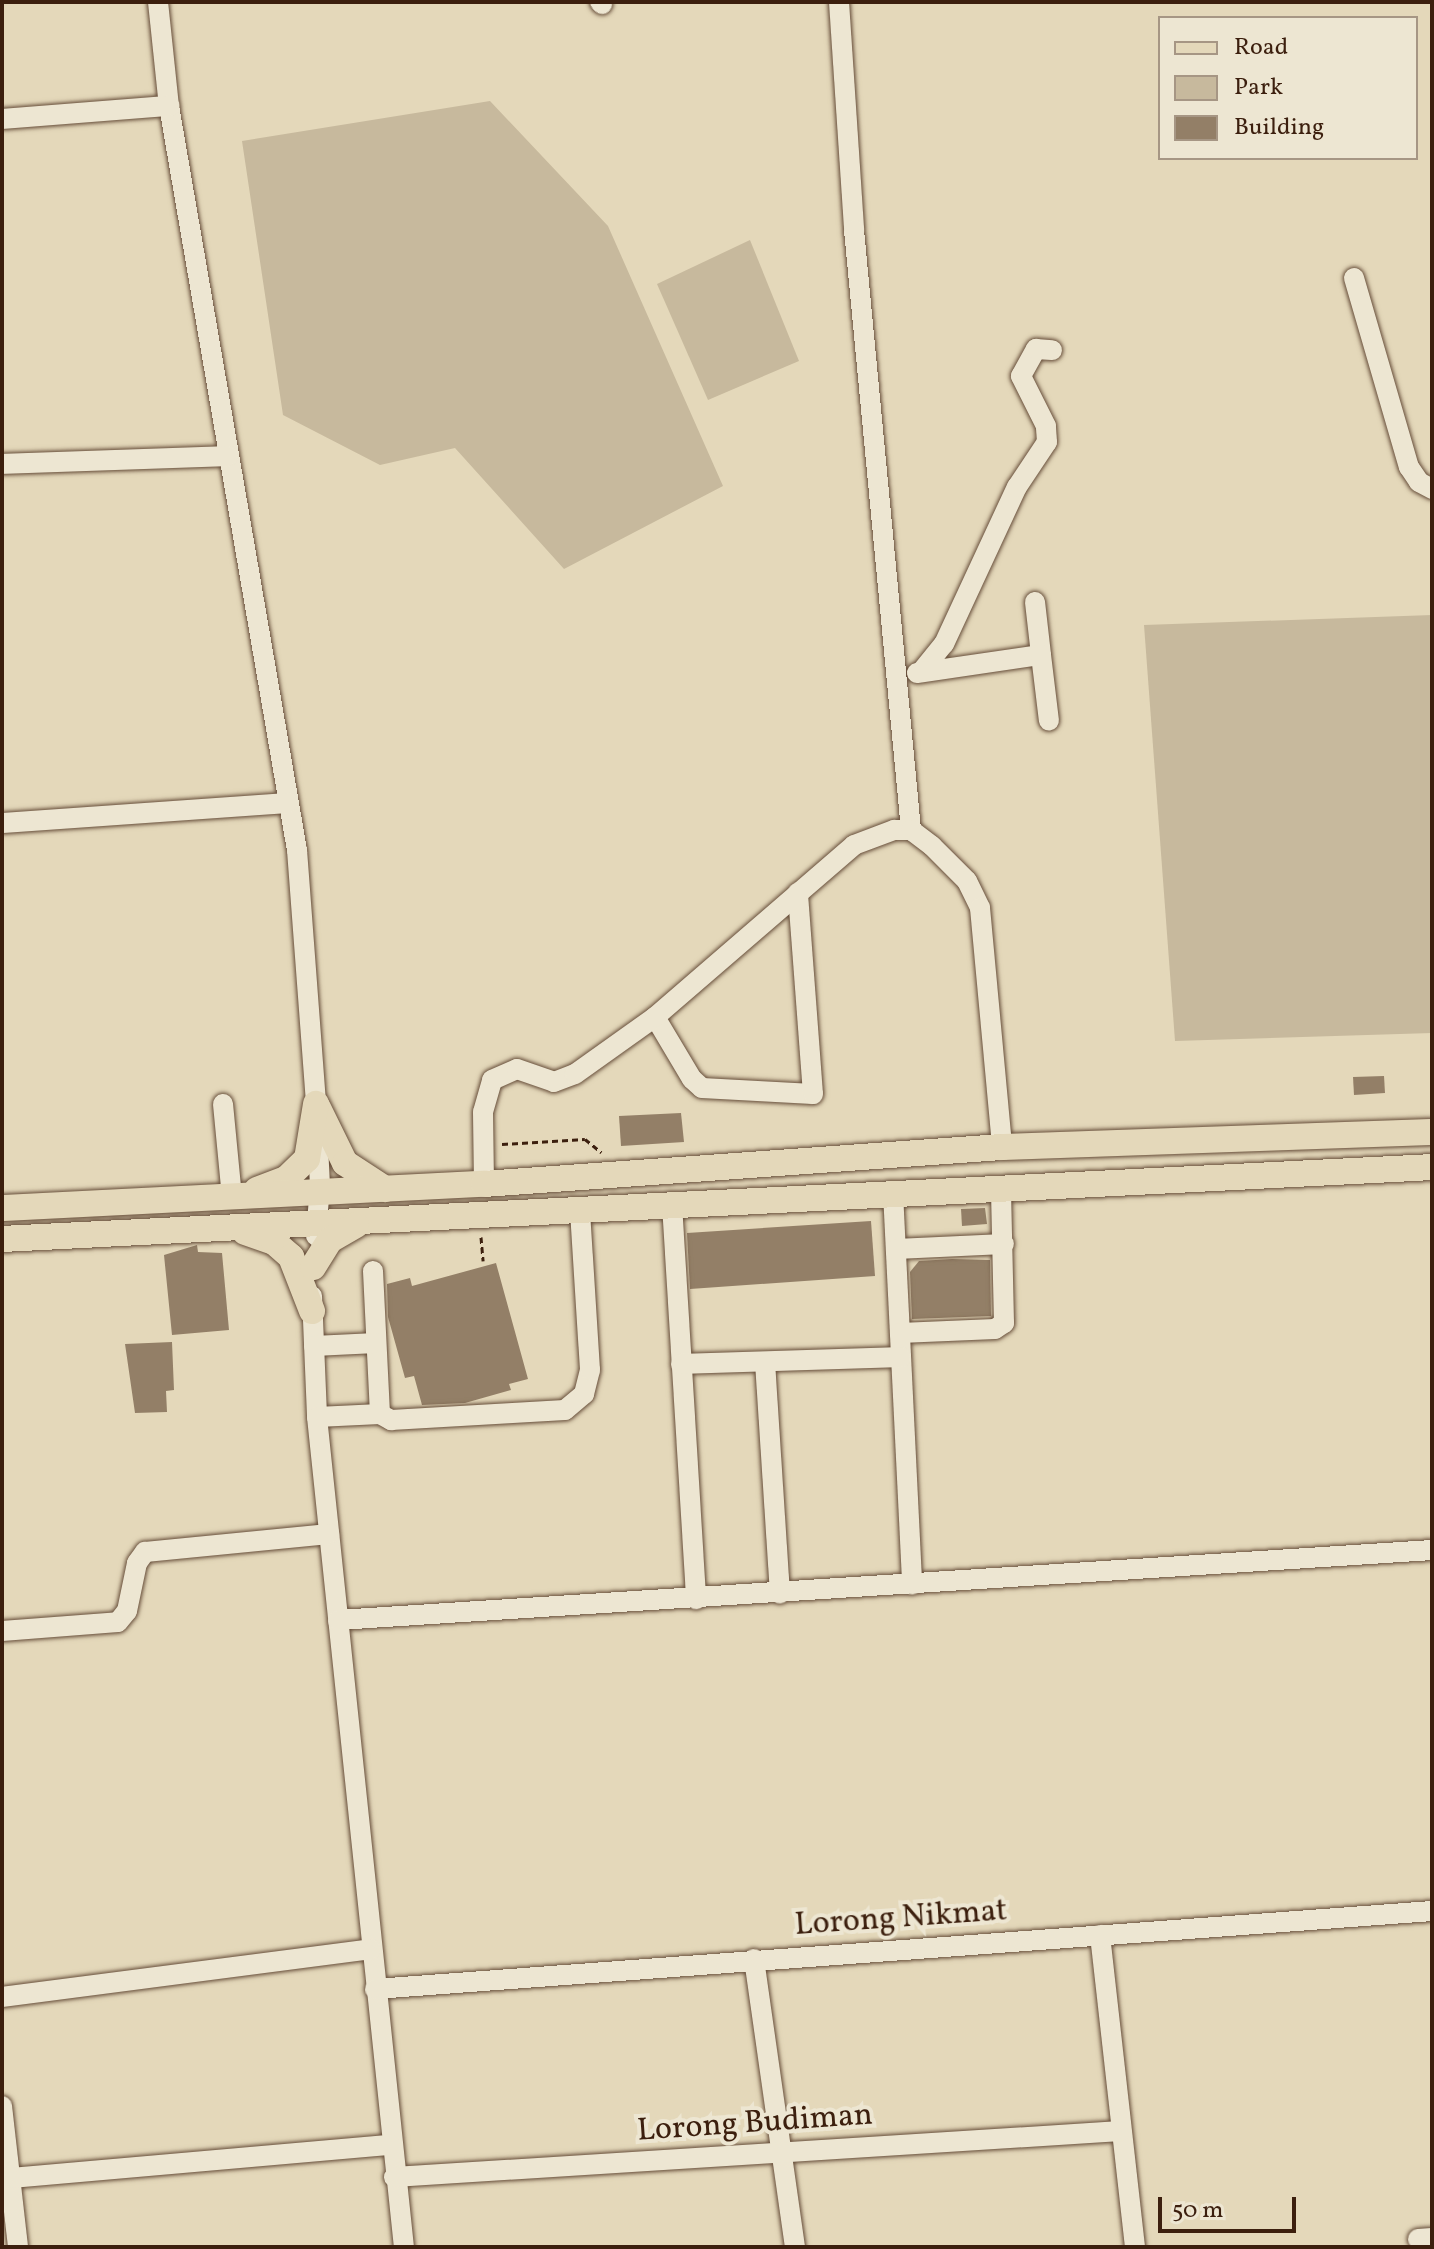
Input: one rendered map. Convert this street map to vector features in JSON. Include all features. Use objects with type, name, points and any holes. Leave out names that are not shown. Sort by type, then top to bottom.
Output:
[{"type":"main road","points":[[316,1104],[345,1163],[385,1189]]},
{"type":"main road","points":[[235,1197],[298,1171],[310,1152],[316,1104]]},
{"type":"main road","points":[[2,1208],[484,1184],[1002,1147],[1432,1132]]},
{"type":"main road","points":[[2,1239],[1432,1167]]},
{"type":"main road","points":[[313,1267],[330,1240],[363,1222]]},
{"type":"main road","points":[[224,1229],[259,1234],[285,1251],[312,1311]]},
{"type":"street","points":[[158,2],[169,106],[299,871],[316,1104],[319,1193],[312,1311],[317,1417],[394,2177],[404,2247]]},
{"type":"street","points":[[839,2],[854,230],[911,830],[967,881],[980,908],[1002,1147]]},
{"type":"street","points":[[2,119],[169,106]]},
{"type":"street","points":[[1354,278],[1409,467],[1419,482],[1432,489]]},
{"type":"street","points":[[921,672],[944,644],[1017,487],[1047,442],[1046,426],[1021,376],[1036,349],[1052,350]]},
{"type":"street","points":[[2,464],[228,456]]},
{"type":"street","points":[[1035,602],[1049,721]]},
{"type":"street","points":[[897,676],[1041,655]]},
{"type":"street","points":[[2,823],[288,803]]},
{"type":"street","points":[[484,1184],[481,1146],[492,1080],[517,1069],[564,1081],[655,1017],[867,837],[911,830]]},
{"type":"street","points":[[655,1017],[702,1088],[813,1094],[798,893]]},
{"type":"street","points":[[223,1104],[235,1197]]},
{"type":"street","points":[[900,1333],[995,1329],[1004,1323],[1001,1187]]},
{"type":"street","points":[[893,1192],[912,1585]]},
{"type":"street","points":[[672,1204],[696,1599]]},
{"type":"street","points":[[317,1417],[380,1414],[391,1420],[544,1413],[578,1401],[590,1370],[580,1209]]},
{"type":"street","points":[[896,1249],[1004,1244]]},
{"type":"street","points":[[373,1271],[380,1414]]},
{"type":"street","points":[[314,1346],[376,1343]]},
{"type":"street","points":[[681,1364],[901,1357]]},
{"type":"street","points":[[765,1362],[780,1594]]},
{"type":"street","points":[[2,1631],[115,1624],[127,1611],[137,1563],[145,1552],[329,1534]]},
{"type":"street","points":[[338,1620],[1432,1550]]},
{"type":"street","name":"Lorong Nikmat","points":[[375,1989],[1432,1911]]},
{"type":"street","points":[[1100,1935],[1135,2247]]},
{"type":"street","points":[[2,1997],[371,1949]]},
{"type":"street","points":[[754,1959],[784,2152],[795,2247]]},
{"type":"street","points":[[2,2106],[18,2247]]},
{"type":"street","name":"Lorong Budiman","points":[[394,2177],[1121,2131]]},
{"type":"street","points":[[11,2178],[391,2145]]},
{"type":"path","points":[[481,1146],[585,1139],[602,1154],[604,1175]]},
{"type":"green space","points":[[490,101],[608,226],[723,486],[564,569],[455,448],[380,465],[283,415],[242,141]]},
{"type":"green space","points":[[750,240],[799,361],[708,400],[657,284]]},
{"type":"green space","points":[[1432,615],[1432,1033],[1175,1041],[1144,625]]},
{"type":"building","points":[[1384,1076],[1385,1093],[1354,1095],[1353,1077]]},
{"type":"building","points":[[681,1113],[684,1142],[621,1146],[619,1116]]},
{"type":"building","points":[[985,1208],[987,1224],[962,1226],[961,1209]]},
{"type":"building","points":[[871,1221],[875,1276],[690,1289],[687,1233]]},
{"type":"building","points":[[197,1245],[198,1252],[222,1253],[229,1330],[172,1335],[164,1255]]},
{"type":"building","points":[[990,1260],[991,1316],[912,1319],[910,1272],[919,1261]]},
{"type":"building","points":[[496,1263],[528,1379],[509,1384],[511,1390],[465,1403],[422,1405],[414,1376],[405,1378],[388,1317],[387,1284],[410,1278],[412,1286]]},
{"type":"building","points":[[172,1342],[174,1390],[166,1391],[167,1412],[135,1413],[125,1344]]}]
